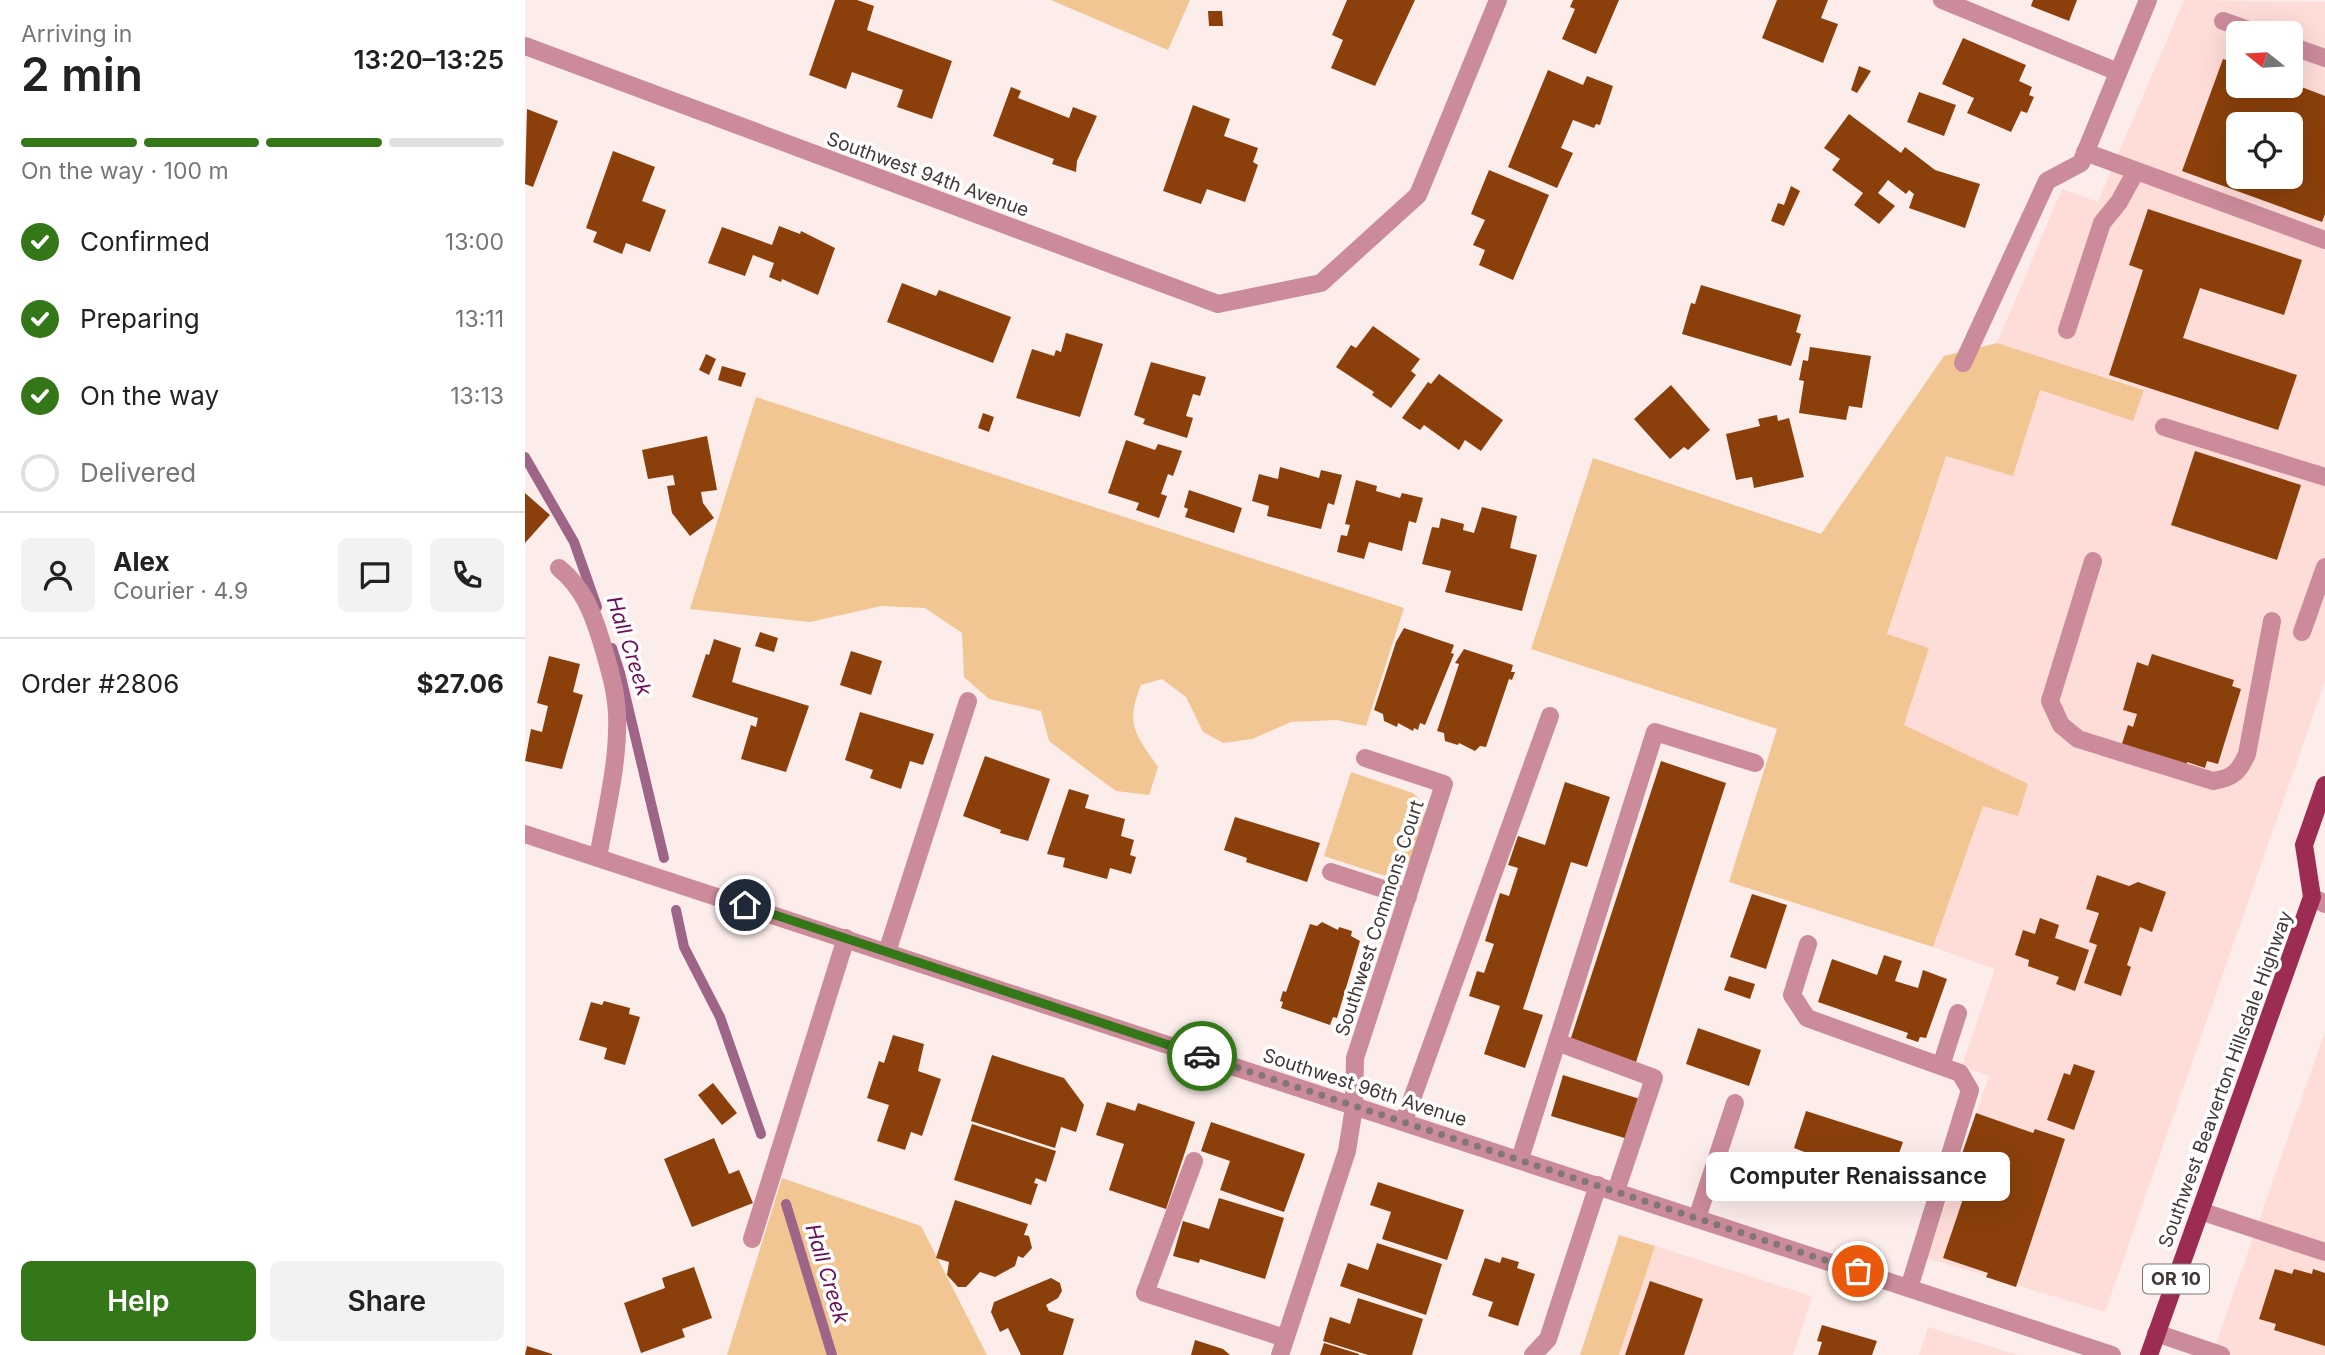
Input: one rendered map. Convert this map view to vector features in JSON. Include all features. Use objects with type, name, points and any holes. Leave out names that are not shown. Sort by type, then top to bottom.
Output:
[{"type":"main road","name":"Southwest Beaverton Hillsdale Highway","points":[[2149,1355],[2200,1211],[2321,896],[2304,845],[2325,785]]},
{"type":"street","name":"Southwest 94th Avenue","points":[[525,46],[1218,304],[1321,283],[1417,195],[1498,0]]},
{"type":"street","points":[[1942,0],[2118,72]]},
{"type":"street","points":[[1963,363],[2047,181],[2081,163],[2148,0]]},
{"type":"street","points":[[2303,50],[2325,58]]},
{"type":"street","points":[[2085,152],[2325,240]]},
{"type":"street","points":[[2067,330],[2102,223],[2119,202],[2136,171]]},
{"type":"street","points":[[2164,427],[2325,478]]},
{"type":"street","points":[[2093,561],[2050,701],[2061,725],[2078,740],[2213,781],[2230,778],[2241,769],[2247,754],[2272,621]]},
{"type":"street","points":[[2302,632],[2325,567]]},
{"type":"street","points":[[559,568],[577,583],[593,612],[610,668],[617,715],[611,784],[598,858]]},
{"type":"street","points":[[887,952],[968,701]]},
{"type":"street","points":[[1404,1121],[1550,716]]},
{"type":"street","points":[[1520,1159],[1655,732],[1755,763]]},
{"type":"street","name":"Southwest Commons Court","points":[[1282,1346],[1347,1151],[1354,1107],[1355,1058],[1444,784],[1365,758]]},
{"type":"street","name":"Southwest 96th Avenue","points":[[525,834],[2112,1355]]},
{"type":"street","points":[[1331,872],[1408,897]]},
{"type":"street","points":[[752,1239],[846,938]]},
{"type":"street","points":[[1808,944],[1792,995],[1807,1018],[1960,1073],[1970,1090],[1909,1288]]},
{"type":"street","points":[[1941,1066],[1958,1013]]},
{"type":"street","points":[[1557,1042],[1654,1078],[1616,1191]]},
{"type":"street","points":[[1697,1218],[1735,1103]]},
{"type":"street","points":[[1194,1161],[1145,1293],[1282,1346]]},
{"type":"street","points":[[1533,1355],[1548,1339],[1598,1185]]},
{"type":"street","points":[[2200,1211],[2325,1252]]},
{"type":"street","points":[[2156,1334],[2221,1355]]},
{"type":"shaded area","points":[[1051,0],[1190,0],[1168,50]]},
{"type":"shaded area","points":[[2184,0],[2325,2],[2325,681],[2105,1312],[1927,1258],[1989,1076],[1962,1066],[1995,969],[1933,947],[1983,806],[1904,726],[1929,648],[1887,635],[1946,455],[2040,390],[2133,420],[2144,389],[1997,343],[2062,189],[2098,202]]},
{"type":"shaded area","points":[[1997,343],[2144,390],[2133,421],[2040,390],[2013,476],[1946,456],[1887,634],[1929,648],[1904,725],[2028,784],[2018,816],[1983,806],[1933,947],[1729,882],[1777,729],[1531,649],[1593,458],[1821,534],[1944,356]]},
{"type":"shaded area","points":[[756,397],[1404,608],[1366,726],[1336,720],[1291,722],[1252,739],[1223,743],[1203,732],[1186,697],[1162,679],[1141,685],[1134,710],[1133,720],[1138,737],[1158,767],[1149,795],[1116,791],[1049,741],[1041,711],[989,699],[964,677],[962,633],[925,608],[881,606],[810,622],[690,609]]},
{"type":"shaded area","points":[[1351,772],[1413,793],[1423,803],[1425,817],[1410,863],[1396,875],[1382,875],[1324,856]]},
{"type":"shaded area","points":[[2325,1032],[2325,1355],[2212,1355]]},
{"type":"shaded area","points":[[782,1178],[921,1226],[987,1355],[727,1355]]},
{"type":"shaded area","points":[[1619,1235],[1655,1246],[1619,1355],[1580,1355]]},
{"type":"shaded area","points":[[1655,1246],[1812,1296],[1793,1355],[1619,1355]]},
{"type":"shaded area","points":[[1928,1327],[2017,1355],[1919,1355]]},
{"type":"building","points":[[835,0],[857,0],[874,6],[867,30],[952,61],[932,119],[897,107],[903,90],[852,72],[846,89],[809,75]]},
{"type":"building","points":[[1347,0],[1415,0],[1375,86],[1331,68],[1343,40],[1332,35]]},
{"type":"building","points":[[1573,0],[1619,0],[1596,54],[1562,39],[1575,9],[1570,7]]},
{"type":"building","points":[[1777,0],[1828,0],[1821,18],[1838,24],[1823,63],[1762,38]]},
{"type":"building","points":[[2033,0],[2077,0],[2069,21],[2031,6]]},
{"type":"building","points":[[1208,11],[1222,11],[1223,26],[1209,26]]},
{"type":"building","points":[[1963,38],[2026,65],[2019,81],[2032,87],[2029,95],[2034,97],[2027,113],[2021,111],[2011,132],[1967,113],[1974,98],[1942,84]]},
{"type":"building","points":[[2223,59],[2226,60],[2226,98],[2303,98],[2303,88],[2325,96],[2325,214],[2322,222],[2231,189],[2303,189],[2303,112],[2226,112],[2226,187],[2182,171]]},
{"type":"building","points":[[1859,66],[1871,71],[1857,93],[1851,90]]},
{"type":"building","points":[[1548,70],[1583,85],[1587,76],[1613,86],[1600,125],[1596,124],[1594,128],[1573,120],[1561,148],[1573,153],[1557,188],[1508,167]]},
{"type":"building","points":[[1011,87],[1021,91],[1018,98],[1069,118],[1073,107],[1097,116],[1077,161],[1076,172],[1052,164],[1054,159],[993,136]]},
{"type":"building","points":[[1919,92],[1956,105],[1944,136],[1907,122]]},
{"type":"building","points":[[1193,105],[1230,119],[1224,136],[1258,148],[1253,162],[1258,165],[1245,202],[1207,189],[1201,204],[1163,191]]},
{"type":"building","points":[[527,109],[558,121],[533,187],[525,184]]},
{"type":"building","points":[[1849,114],[1901,153],[1905,147],[1935,170],[1980,184],[1965,228],[1909,208],[1914,194],[1909,190],[1906,194],[1888,180],[1878,193],[1895,206],[1879,224],[1854,205],[1863,193],[1832,170],[1840,159],[1824,148]]},
{"type":"building","points":[[613,151],[655,167],[642,201],[666,210],[650,252],[626,243],[622,254],[593,242],[597,232],[586,228]]},
{"type":"building","points":[[1489,170],[1549,195],[1513,280],[1479,265],[1485,250],[1473,245],[1485,220],[1471,214]]},
{"type":"building","points":[[1791,186],[1800,191],[1784,226],[1771,221],[1778,203],[1784,205]]},
{"type":"building","points":[[2148,209],[2302,260],[2284,315],[2200,288],[2183,338],[2297,375],[2278,430],[2109,375],[2143,270],[2129,265]]},
{"type":"building","points":[[779,226],[800,234],[801,231],[835,248],[818,295],[782,279],[781,282],[769,277],[774,263],[753,255],[745,276],[708,263],[722,227],[772,245]]},
{"type":"building","points":[[902,283],[936,296],[939,290],[1011,317],[993,363],[887,322]]},
{"type":"building","points":[[1701,285],[1801,315],[1796,332],[1801,334],[1791,366],[1682,334],[1691,303],[1695,304]]},
{"type":"building","points":[[1373,326],[1420,359],[1411,371],[1416,375],[1391,408],[1372,395],[1374,392],[1336,367],[1351,345],[1356,348]]},
{"type":"building","points":[[1066,333],[1103,344],[1080,417],[1016,398],[1032,349],[1054,356],[1056,350],[1061,352]]},
{"type":"building","points":[[1810,347],[1871,356],[1862,408],[1849,406],[1846,420],[1799,413],[1804,381],[1799,380],[1803,360],[1808,361]]},
{"type":"building","points":[[706,354],[716,359],[709,375],[699,370]]},
{"type":"building","points":[[1151,362],[1206,377],[1200,396],[1193,394],[1186,416],[1193,418],[1187,438],[1143,424],[1145,419],[1134,415]]},
{"type":"building","points":[[722,366],[746,373],[741,387],[718,380]]},
{"type":"building","points":[[1439,374],[1503,420],[1481,451],[1465,440],[1459,450],[1424,425],[1420,430],[1402,418],[1428,382],[1431,384]]},
{"type":"building","points":[[1671,385],[1710,430],[1688,450],[1684,447],[1670,459],[1634,419]]},
{"type":"building","points":[[983,413],[994,417],[989,432],[978,428]]},
{"type":"building","points":[[1777,415],[1778,421],[1789,418],[1804,477],[1754,488],[1752,477],[1736,480],[1726,434],[1760,426],[1758,419]]},
{"type":"building","points":[[707,436],[717,490],[701,492],[703,503],[714,518],[690,536],[672,513],[667,486],[675,485],[673,475],[648,479],[642,450]]},
{"type":"building","points":[[1126,440],[1155,450],[1158,444],[1182,451],[1173,476],[1168,474],[1161,494],[1167,496],[1159,518],[1136,510],[1139,503],[1108,493]]},
{"type":"building","points":[[2195,451],[2301,485],[2277,560],[2171,525]]},
{"type":"building","points":[[1280,467],[1319,478],[1321,470],[1342,475],[1334,505],[1328,503],[1321,529],[1267,516],[1269,506],[1252,501],[1259,474],[1278,479]]},
{"type":"building","points":[[1356,480],[1377,486],[1376,491],[1400,498],[1402,493],[1423,498],[1416,523],[1409,521],[1402,551],[1369,542],[1364,559],[1337,552],[1341,535],[1347,536],[1350,525],[1345,524]]},
{"type":"building","points":[[1189,490],[1242,508],[1234,533],[1185,517],[1188,509],[1184,507]]},
{"type":"building","points":[[525,493],[550,515],[525,543]]},
{"type":"building","points":[[1482,507],[1517,516],[1510,548],[1537,555],[1522,611],[1445,592],[1451,571],[1422,564],[1432,527],[1439,528],[1441,518],[1464,524],[1463,530],[1474,533]]},
{"type":"building","points":[[1404,628],[1454,645],[1451,653],[1454,654],[1425,725],[1420,723],[1418,730],[1414,728],[1413,731],[1398,723],[1397,727],[1384,721],[1383,714],[1374,710],[1396,642]]},
{"type":"building","points":[[760,632],[778,638],[774,652],[755,646]]},
{"type":"building","points":[[714,639],[741,648],[732,682],[809,706],[786,772],[741,759],[751,725],[756,727],[758,718],[692,697],[706,654],[709,655]]},
{"type":"building","points":[[1464,649],[1513,665],[1511,672],[1515,672],[1512,680],[1509,679],[1486,747],[1480,746],[1475,751],[1459,743],[1458,745],[1445,741],[1444,733],[1437,731],[1459,664],[1455,663]]},
{"type":"building","points":[[851,651],[882,661],[871,695],[840,685]]},
{"type":"building","points":[[2152,654],[2234,680],[2232,686],[2241,689],[2218,764],[2207,761],[2205,768],[2187,762],[2186,768],[2121,747],[2128,725],[2133,727],[2137,714],[2123,710],[2137,662],[2148,666]]},
{"type":"building","points":[[549,656],[580,664],[573,692],[583,695],[562,769],[525,761],[531,729],[542,732],[548,706],[537,703]]},
{"type":"building","points":[[860,712],[934,734],[923,765],[910,761],[901,789],[870,778],[873,770],[845,760]]},
{"type":"building","points":[[985,756],[1050,779],[1028,841],[1000,833],[1001,830],[963,816]]},
{"type":"building","points":[[1661,761],[1726,783],[1635,1065],[1569,1044]]},
{"type":"building","points":[[1565,782],[1610,797],[1587,867],[1571,862],[1523,1009],[1543,1015],[1525,1068],[1484,1054],[1500,1006],[1469,996],[1477,971],[1484,973],[1494,944],[1485,941],[1500,893],[1509,896],[1518,868],[1508,865],[1518,836],[1545,845]]},
{"type":"building","points":[[1069,789],[1089,795],[1085,808],[1125,819],[1121,836],[1134,840],[1130,855],[1136,857],[1131,874],[1110,868],[1107,879],[1063,867],[1065,858],[1047,854]]},
{"type":"building","points":[[1235,817],[1320,843],[1307,882],[1246,862],[1247,858],[1224,850]]},
{"type":"building","points":[[2097,875],[2129,886],[2138,882],[2166,892],[2152,932],[2140,927],[2127,965],[2131,967],[2121,996],[2084,983],[2097,945],[2089,942],[2099,913],[2086,909]]},
{"type":"building","points":[[1752,894],[1787,905],[1766,969],[1730,957]]},
{"type":"building","points":[[2040,918],[2059,925],[2055,938],[2089,950],[2075,991],[2056,984],[2059,977],[2028,966],[2029,960],[2015,955],[2023,930],[2035,934]]},
{"type":"building","points":[[1322,922],[1338,930],[1339,927],[1352,931],[1351,936],[1360,941],[1337,1018],[1333,1017],[1330,1025],[1281,1008],[1283,1002],[1280,1001],[1283,991],[1286,992],[1310,924],[1317,926]]},
{"type":"building","points":[[1884,955],[1902,961],[1895,981],[1918,988],[1923,970],[1947,979],[1926,1038],[1920,1037],[1918,1042],[1906,1038],[1908,1033],[1818,1002],[1832,959],[1877,975]]},
{"type":"building","points":[[1729,976],[1755,984],[1750,999],[1724,990]]},
{"type":"building","points":[[604,1001],[630,1008],[629,1014],[640,1017],[625,1065],[604,1059],[607,1048],[579,1040],[591,1002],[602,1005]]},
{"type":"building","points":[[1698,1028],[1761,1050],[1749,1086],[1686,1064]]},
{"type":"building","points":[[893,1035],[924,1044],[918,1071],[941,1079],[922,1136],[911,1132],[905,1150],[877,1141],[889,1105],[867,1098],[879,1061],[884,1063]]},
{"type":"building","points":[[992,1055],[1064,1078],[1084,1105],[1076,1132],[1061,1127],[1055,1148],[971,1121]]},
{"type":"building","points":[[2074,1064],[2095,1071],[2074,1130],[2047,1120],[2064,1073],[2070,1075]]},
{"type":"building","points":[[1563,1075],[1640,1099],[1628,1139],[1551,1116]]},
{"type":"building","points":[[713,1083],[737,1113],[722,1125],[698,1095]]},
{"type":"building","points":[[1107,1102],[1135,1111],[1138,1103],[1195,1122],[1166,1209],[1109,1190],[1124,1144],[1096,1135]]},
{"type":"building","points":[[1806,1111],[1903,1142],[1897,1159],[1890,1157],[1878,1194],[1842,1183],[1846,1168],[1794,1148]]},
{"type":"building","points":[[1976,1113],[2033,1133],[2035,1129],[2065,1139],[2016,1287],[1986,1277],[1988,1273],[1943,1258],[1971,1175],[1956,1171]]},
{"type":"building","points":[[1211,1122],[1305,1154],[1284,1212],[1220,1190],[1230,1161],[1201,1151]]},
{"type":"building","points":[[972,1124],[1056,1151],[1046,1182],[1036,1178],[1034,1183],[1038,1184],[1031,1205],[954,1180]]},
{"type":"building","points":[[714,1138],[729,1174],[739,1170],[753,1203],[692,1227],[664,1159]]},
{"type":"building","points":[[1378,1182],[1464,1210],[1447,1260],[1382,1239],[1391,1212],[1370,1205]]},
{"type":"building","points":[[1219,1198],[1284,1218],[1265,1279],[1200,1259],[1199,1263],[1173,1256],[1183,1221],[1209,1229]]},
{"type":"building","points":[[955,1200],[1028,1224],[1024,1235],[1029,1236],[1032,1248],[1023,1258],[1018,1256],[1015,1266],[995,1277],[980,1272],[966,1287],[958,1287],[947,1275],[949,1262],[936,1258]]},
{"type":"building","points":[[1377,1243],[1442,1264],[1426,1315],[1340,1286],[1348,1263],[1368,1270]]},
{"type":"building","points":[[1502,1257],[1519,1262],[1517,1268],[1535,1274],[1518,1326],[1488,1316],[1493,1302],[1472,1295],[1485,1258],[1500,1263]]},
{"type":"building","points":[[694,1267],[712,1318],[682,1329],[685,1337],[641,1353],[624,1303],[665,1288],[662,1278]]},
{"type":"building","points":[[2275,1269],[2292,1274],[2294,1269],[2312,1274],[2313,1269],[2325,1273],[2325,1346],[2274,1330],[2276,1324],[2259,1319]]},
{"type":"building","points":[[1051,1278],[1060,1283],[1062,1291],[1058,1298],[1046,1305],[1049,1311],[1074,1319],[1063,1355],[1021,1355],[1008,1328],[1000,1332],[991,1312],[994,1302]]},
{"type":"building","points":[[1650,1281],[1703,1299],[1684,1355],[1625,1355]]},
{"type":"building","points":[[1358,1298],[1423,1319],[1412,1355],[1368,1355],[1323,1341],[1330,1317],[1350,1324]]},
{"type":"building","points":[[1822,1325],[1877,1341],[1872,1355],[1818,1355],[1822,1342],[1817,1341]]},
{"type":"building","points":[[1195,1340],[1223,1349],[1230,1355],[1191,1355]]},
{"type":"building","points":[[1324,1343],[1359,1354],[1359,1355],[1320,1355]]},
{"type":"building","points":[[527,1346],[552,1354],[552,1355],[525,1355]]},
{"type":"waterway","name":"Hall Creek","points":[[525,457],[574,542],[597,607]]},
{"type":"waterway","name":"Hall Creek","points":[[612,648],[664,858]]},
{"type":"waterway","name":"Hall Creek","points":[[676,910],[684,947],[720,1017],[761,1134]]},
{"type":"waterway","name":"Hall Creek","points":[[786,1204],[832,1355]]},
{"type":"way so far","points":[[1202,1056],[1858,1271]]},
{"type":"place","name":"Computer Renaissance","points":[[1858,1271]]},
{"type":"route","points":[[745,905],[1202,1056]]}]
